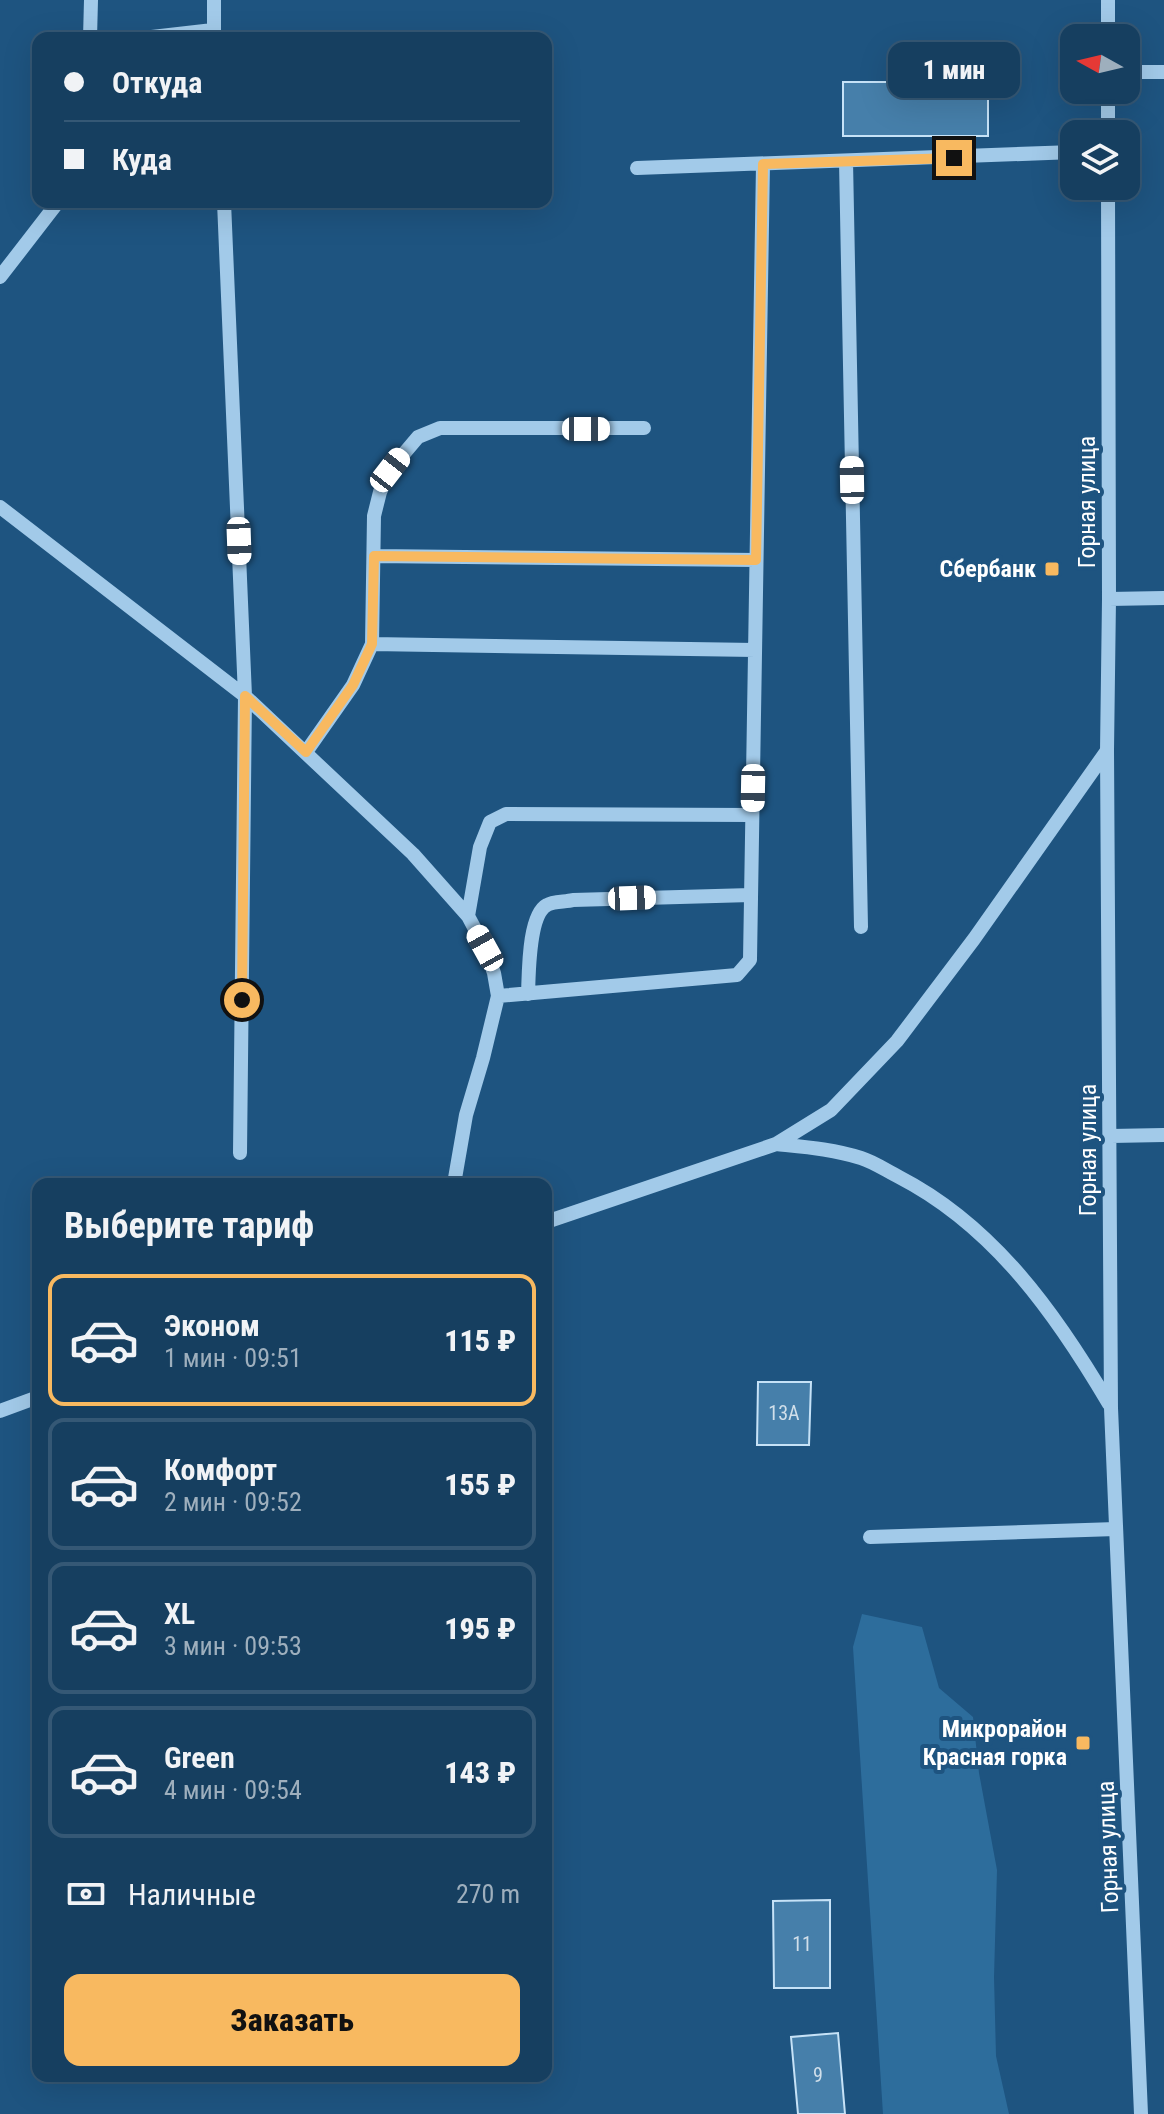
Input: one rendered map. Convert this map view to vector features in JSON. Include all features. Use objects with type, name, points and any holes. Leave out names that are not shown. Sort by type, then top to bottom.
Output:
[{"type":"street","points":[[90,32],[91,0]]},
{"type":"street","points":[[213,32],[214,0]]},
{"type":"street","points":[[1108,0],[1108,24]]},
{"type":"street","points":[[1140,72],[1164,72]]},
{"type":"street","points":[[637,168],[1060,153]]},
{"type":"street","points":[[846,161],[861,927]]},
{"type":"street","points":[[498,996],[737,975],[750,960],[763,164]]},
{"type":"street","name":"Горная улица","points":[[1108,200],[1111,1408],[1141,2114]]},
{"type":"street","points":[[0,277],[53,208]]},
{"type":"street","points":[[224,208],[245,696],[240,1153]]},
{"type":"street","points":[[306,752],[353,685],[372,644],[374,516],[390,470],[418,437],[440,428],[644,428]]},
{"type":"street","points":[[0,507],[245,696],[413,854],[468,916],[485,948],[498,996],[466,1115],[455,1178]]},
{"type":"street","points":[[374,556],[756,560]]},
{"type":"street","points":[[1109,599],[1164,598]]},
{"type":"street","points":[[372,644],[755,650]]},
{"type":"street","points":[[552,1220],[776,1144],[831,1110],[897,1041],[974,939],[1107,751]]},
{"type":"street","points":[[468,916],[480,847],[490,822],[506,814],[752,815]]},
{"type":"street","points":[[528,994],[537,915],[547,905],[573,900],[751,895]]},
{"type":"street","points":[[1111,1136],[1164,1135]]},
{"type":"street","points":[[776,1144],[820,1148],[864,1158],[927,1191],[967,1221],[1012,1263],[1055,1318],[1111,1408]]},
{"type":"street","points":[[0,1411],[32,1399]]},
{"type":"street","points":[[870,1537],[1116,1529]]},
{"type":"shaded area","points":[[862,1614],[922,1627],[939,1688],[973,1717],[979,1773],[997,1870],[994,1977],[996,2056],[1009,2114],[883,2114],[853,1647]]},
{"type":"building","points":[[843,82],[988,82],[988,136],[843,136]]},
{"type":"building","points":[[758,1382],[811,1382],[809,1445],[757,1445]]},
{"type":"building","points":[[830,1900],[830,1988],[774,1988],[773,1901]]},
{"type":"building","points":[[838,2033],[845,2114],[798,2114],[791,2037]]},
{"type":"place","name":"Сбербанк","points":[[1052,569]]},
{"type":"place","name":"Микрорайон Красная горка","points":[[1083,1743]]},
{"type":"route","points":[[242,1000],[245,696],[306,752],[353,685],[372,644],[374,556],[756,560],[763,164],[954,158]]}]
